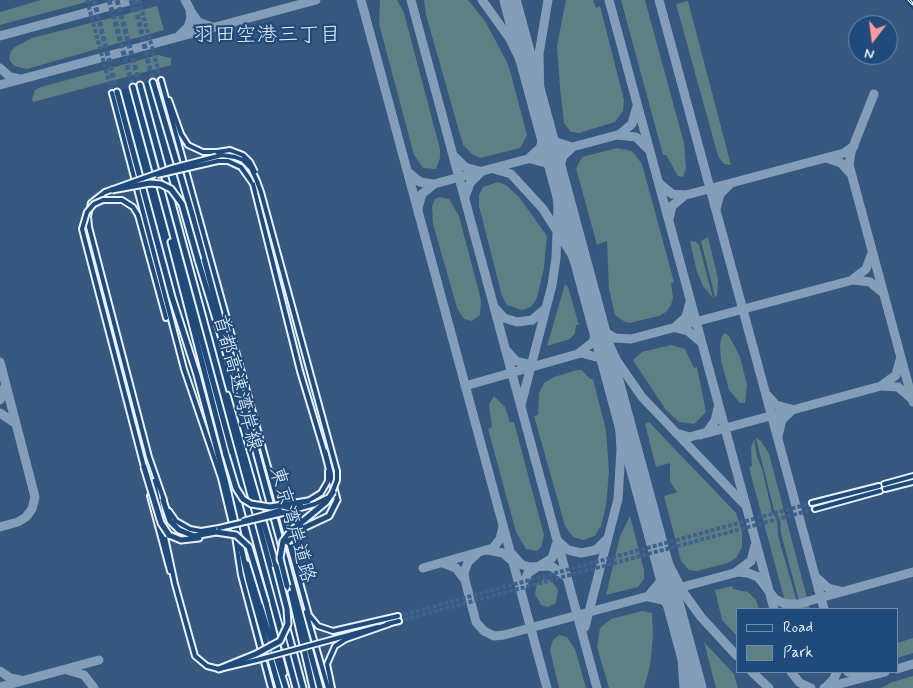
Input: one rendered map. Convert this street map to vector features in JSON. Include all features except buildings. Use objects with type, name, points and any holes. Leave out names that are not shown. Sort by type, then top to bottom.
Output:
[{"type":"highway","name":"東京湾岸道路","points":[[153,82],[192,214],[320,688]]},
{"type":"highway","name":"首都高速湾岸線","points":[[140,85],[303,688]]},
{"type":"highway","name":"首都高速湾岸線","points":[[133,87],[296,688]]},
{"type":"highway","points":[[114,92],[172,298],[197,375],[279,688]]},
{"type":"highway","points":[[112,190],[150,183],[161,184],[171,189],[182,204],[226,355],[235,375]]},
{"type":"highway","points":[[168,216],[171,241],[226,456],[236,488],[240,496],[250,504],[270,507],[308,501]]},
{"type":"highway","points":[[216,366],[221,375],[248,462],[288,609],[288,624],[280,641],[257,657],[219,669]]},
{"type":"highway","points":[[287,586],[283,554],[288,540],[297,531],[329,516],[337,500],[325,452]]},
{"type":"highway","points":[[144,467],[161,523],[169,535],[186,540],[218,530],[236,535],[249,548],[266,603],[288,688]]},
{"type":"highway","points":[[312,688],[297,636],[280,558],[283,541],[290,532],[326,502],[333,492]]},
{"type":"highway","points":[[163,500],[170,521],[176,528],[192,535],[206,535]]},
{"type":"highway","points":[[242,549],[288,688]]},
{"type":"highway","points":[[289,577],[312,688]]},
{"type":"street","points":[[150,460],[163,500],[174,519],[182,526],[195,530],[218,530],[254,521],[315,504],[333,492],[337,480],[337,471],[253,166],[243,155],[230,150],[217,152],[198,151],[186,142],[162,82],[303,598],[328,688]]},
{"type":"street","points":[[114,92],[184,370],[189,377],[224,487],[235,536],[241,575],[271,688]]},
{"type":"street","points":[[175,584],[150,460],[88,221],[91,203],[105,192],[150,176],[189,163],[226,155],[235,156],[245,162],[257,182]]},
{"type":"street","points":[[150,176],[218,160],[228,161],[241,167],[253,184],[300,371],[325,452],[328,481],[321,493],[308,501],[218,530]]},
{"type":"street","points":[[166,318],[138,215],[133,207],[122,200],[103,200],[94,204],[87,212],[82,229],[166,555],[195,656],[207,666],[219,669]]},
{"type":"street","points":[[815,509],[913,476]]},
{"type":"street","points":[[812,503],[913,482]]},
{"type":"street","points":[[303,598],[312,619],[322,628],[330,631],[342,631],[398,616]]},
{"type":"street","points":[[257,657],[399,621]]},
{"type":"street","points":[[332,688],[327,664],[335,646],[346,639],[389,624]]},
{"type":"shaded area","points":[[0,0],[904,0],[913,10],[913,688],[324,688],[159,79],[114,92],[274,688],[0,688]]},
{"type":"green space","points":[[41,0],[94,0],[0,25],[0,12]]},
{"type":"green space","points":[[380,0],[397,0],[404,13],[440,149],[440,158],[436,169],[423,168],[414,155],[379,24]]},
{"type":"green space","points":[[424,0],[468,0],[485,21],[507,62],[511,74],[527,135],[520,148],[480,158],[472,154],[463,145],[426,15]]},
{"type":"green space","points":[[566,0],[593,0],[596,8],[600,6],[624,100],[623,111],[615,122],[579,133],[571,132],[564,123],[560,88],[557,46]]},
{"type":"green space","points":[[621,0],[645,0],[684,143],[686,169],[683,177],[678,176],[666,155],[663,155]]},
{"type":"green space","points":[[688,1],[731,165],[724,164],[718,156],[676,4]]},
{"type":"green space","points":[[157,6],[164,30],[27,69],[14,66],[9,59],[11,51],[15,47],[32,38]]},
{"type":"green space","points":[[158,55],[171,58],[171,65],[33,102],[35,90],[41,87]]},
{"type":"green space","points":[[617,148],[632,151],[642,164],[674,282],[671,283],[673,298],[666,312],[659,316],[630,323],[615,315],[609,289],[607,241],[597,245],[576,168],[582,157]]},
{"type":"green space","points":[[498,182],[506,185],[519,197],[547,236],[544,268],[537,298],[531,307],[522,310],[507,305],[502,296],[479,206],[479,195],[483,187]]},
{"type":"green space","points":[[439,197],[449,199],[459,216],[481,300],[480,315],[472,321],[464,319],[457,308],[433,224],[432,207],[435,199]]},
{"type":"green space","points":[[708,237],[718,279],[717,296],[715,297],[701,241]]},
{"type":"green space","points":[[690,241],[696,242],[699,245],[713,298],[703,286],[697,272]]},
{"type":"green space","points":[[565,284],[568,287],[579,325],[576,325],[575,333],[570,339],[547,346]]},
{"type":"green space","points":[[725,333],[729,336],[740,357],[747,385],[745,403],[740,403],[729,390],[721,360],[720,345],[722,336]]},
{"type":"green space","points":[[671,345],[685,349],[694,368],[697,367],[706,412],[694,424],[679,422],[666,410],[633,360],[642,352]]},
{"type":"green space","points":[[582,370],[590,379],[593,379],[606,430],[609,472],[606,506],[601,526],[595,536],[583,540],[573,537],[565,526],[534,416],[538,415],[539,393],[544,383],[554,377]]},
{"type":"green space","points":[[494,396],[505,407],[510,422],[514,422],[544,535],[541,547],[537,551],[526,549],[516,532],[488,429],[492,427],[489,404]]},
{"type":"green space","points":[[649,422],[736,513],[742,531],[742,548],[736,558],[728,563],[697,571],[689,570],[681,561],[664,496],[677,492],[670,482],[670,463],[656,467],[645,424]]},
{"type":"green space","points":[[756,438],[761,441],[769,454],[810,608],[801,608],[781,533],[780,519],[774,510]]},
{"type":"green space","points":[[754,439],[772,512],[777,519],[778,536],[799,608],[787,608],[749,468],[752,466],[751,448]]},
{"type":"green space","points":[[630,516],[644,570],[644,579],[638,587],[606,595],[620,536]]},
{"type":"green space","points":[[544,579],[551,580],[558,590],[556,603],[548,607],[541,605],[535,594],[537,583]]},
{"type":"green space","points":[[732,586],[733,589],[748,592],[756,600],[759,608],[736,608],[736,635],[722,620],[715,590]]},
{"type":"green space","points":[[642,611],[652,613],[653,636],[650,666],[644,688],[609,688],[597,647],[600,628],[611,619]]},
{"type":"green space","points":[[559,635],[567,637],[575,649],[586,688],[559,688],[550,650],[553,640]]},
{"type":"green space","points":[[913,638],[913,653],[898,658],[898,643]]},
{"type":"green space","points":[[704,642],[734,674],[738,688],[716,688]]},
{"type":"green space","points":[[913,676],[913,688],[881,688],[892,682]]},
{"type":"taxiway","points":[[0,36],[133,0]]},
{"type":"taxiway","points":[[180,35],[188,27],[191,18],[190,9],[185,0]]},
{"type":"taxiway","points":[[0,85],[316,0]]},
{"type":"taxiway","points":[[361,0],[547,688]]},
{"type":"taxiway","points":[[411,0],[597,688]]},
{"type":"taxiway","points":[[482,0],[510,39],[535,91]]},
{"type":"taxiway","points":[[530,157],[540,148],[544,135],[540,104],[539,54],[548,0]]},
{"type":"taxiway","points":[[609,0],[774,608]]},
{"type":"taxiway","points":[[659,0],[824,608]]},
{"type":"taxiway","points":[[190,10],[198,22],[212,27]]},
{"type":"taxiway","points":[[0,68],[10,77],[20,79]]},
{"type":"taxiway","points":[[874,94],[851,152],[849,165],[913,402]]},
{"type":"taxiway","points":[[620,134],[632,124],[637,106]]},
{"type":"taxiway","points":[[545,130],[556,142],[569,146]]},
{"type":"taxiway","points":[[418,208],[422,194],[434,184],[617,135],[636,137],[648,149]]},
{"type":"taxiway","points":[[659,183],[672,194],[686,195],[844,153],[854,146]]},
{"type":"taxiway","points":[[558,172],[563,156],[572,148]]},
{"type":"taxiway","points":[[455,157],[465,167],[479,171]]},
{"type":"taxiway","points":[[826,158],[841,163],[850,173]]},
{"type":"taxiway","points":[[531,159],[546,163],[556,172]]},
{"type":"taxiway","points":[[521,405],[552,285],[556,258],[558,207],[554,162]]},
{"type":"taxiway","points":[[494,169],[511,174],[543,209],[571,253],[590,296]]},
{"type":"taxiway","points":[[408,172],[420,182],[433,184]]},
{"type":"taxiway","points":[[465,197],[470,183],[480,173]]},
{"type":"taxiway","points":[[716,209],[720,194],[730,184]]},
{"type":"taxiway","points":[[669,219],[672,206],[684,196]]},
{"type":"taxiway","points":[[853,279],[866,269],[872,253]]},
{"type":"taxiway","points":[[603,331],[615,338],[631,339],[853,280],[870,282],[882,292]]},
{"type":"taxiway","points":[[676,326],[686,317],[690,302]]},
{"type":"taxiway","points":[[495,308],[504,318],[517,322],[532,320],[545,309]]},
{"type":"taxiway","points":[[597,320],[617,361],[642,397],[744,504]]},
{"type":"taxiway","points":[[579,353],[593,342],[597,321]]},
{"type":"taxiway","points":[[676,328],[688,331],[701,342]]},
{"type":"taxiway","points":[[507,351],[516,361],[532,365]]},
{"type":"taxiway","points":[[465,386],[581,353],[600,358],[605,362],[612,377]]},
{"type":"taxiway","points":[[700,435],[881,386],[896,375],[900,360]]},
{"type":"taxiway","points":[[0,362],[35,497],[32,509],[26,517],[18,522],[0,527]]},
{"type":"taxiway","points":[[0,400],[5,386]]},
{"type":"taxiway","points":[[882,386],[898,387],[912,399]]},
{"type":"taxiway","points":[[767,395],[776,405],[791,409]]},
{"type":"taxiway","points":[[585,627],[618,499],[621,450],[618,399]]},
{"type":"taxiway","points":[[676,433],[690,437],[707,432],[715,421],[718,408]]},
{"type":"taxiway","points":[[778,436],[782,420],[791,411]]},
{"type":"taxiway","points":[[0,413],[15,423]]},
{"type":"taxiway","points":[[650,520],[664,555],[683,592],[701,617],[736,655]]},
{"type":"taxiway","points":[[423,568],[493,548],[500,539],[503,527]]},
{"type":"taxiway","points":[[558,541],[568,550],[581,553],[596,550],[606,540]]},
{"type":"taxiway","points":[[521,588],[528,573],[552,558],[557,542]]},
{"type":"taxiway","points":[[736,572],[751,561],[755,546]]},
{"type":"taxiway","points":[[487,550],[503,553],[512,561]]},
{"type":"taxiway","points":[[479,552],[468,562],[464,573],[465,580],[476,622],[484,631],[494,636],[504,635],[738,572],[758,577],[775,599],[785,604],[796,604]]},
{"type":"taxiway","points":[[512,554],[522,565],[530,567],[551,566],[565,576]]},
{"type":"taxiway","points":[[443,563],[456,568],[465,580]]},
{"type":"taxiway","points":[[650,594],[661,581],[663,567]]},
{"type":"taxiway","points":[[791,606],[913,572]]},
{"type":"taxiway","points":[[816,577],[828,588],[840,591]]},
{"type":"taxiway","points":[[649,597],[663,600],[674,611]]},
{"type":"taxiway","points":[[673,601],[681,644],[684,688]]},
{"type":"taxiway","points":[[687,656],[700,688]]},
{"type":"taxiway","points":[[0,687],[99,660]]},
{"type":"taxiway","points":[[898,669],[913,664]]},
{"type":"taxiway","points":[[67,670],[84,675],[94,688]]},
{"type":"taxiway","points":[[0,671],[10,678],[21,680]]},
{"type":"taxiway","points":[[753,673],[769,688]]},
{"type":"taxiway","points":[[792,673],[800,683],[811,688]]},
{"type":"taxiway","points":[[826,687],[836,673]]},
{"type":"taxiway","points":[[852,673],[864,676]]},
{"type":"taxiway","points":[[824,688],[881,673]]},
{"type":"runway","points":[[510,0],[696,688]]},
{"type":"tunnel","points":[[87,0],[112,93]]},
{"type":"tunnel","points":[[94,0],[117,92]]},
{"type":"tunnel","points":[[109,0],[133,87]]},
{"type":"tunnel","points":[[117,0],[140,85]]},
{"type":"tunnel","points":[[131,0],[134,11]]},
{"type":"tunnel","points":[[134,0],[153,82]]},
{"type":"tunnel","points":[[139,0],[161,80]]},
{"type":"tunnel","points":[[398,616],[812,503]]},
{"type":"tunnel","points":[[399,621],[815,509]]},
{"type":"railway","points":[[909,0],[913,4]]},
{"type":"district","name":"羽田空港三丁目","points":[[267,37]]}]
